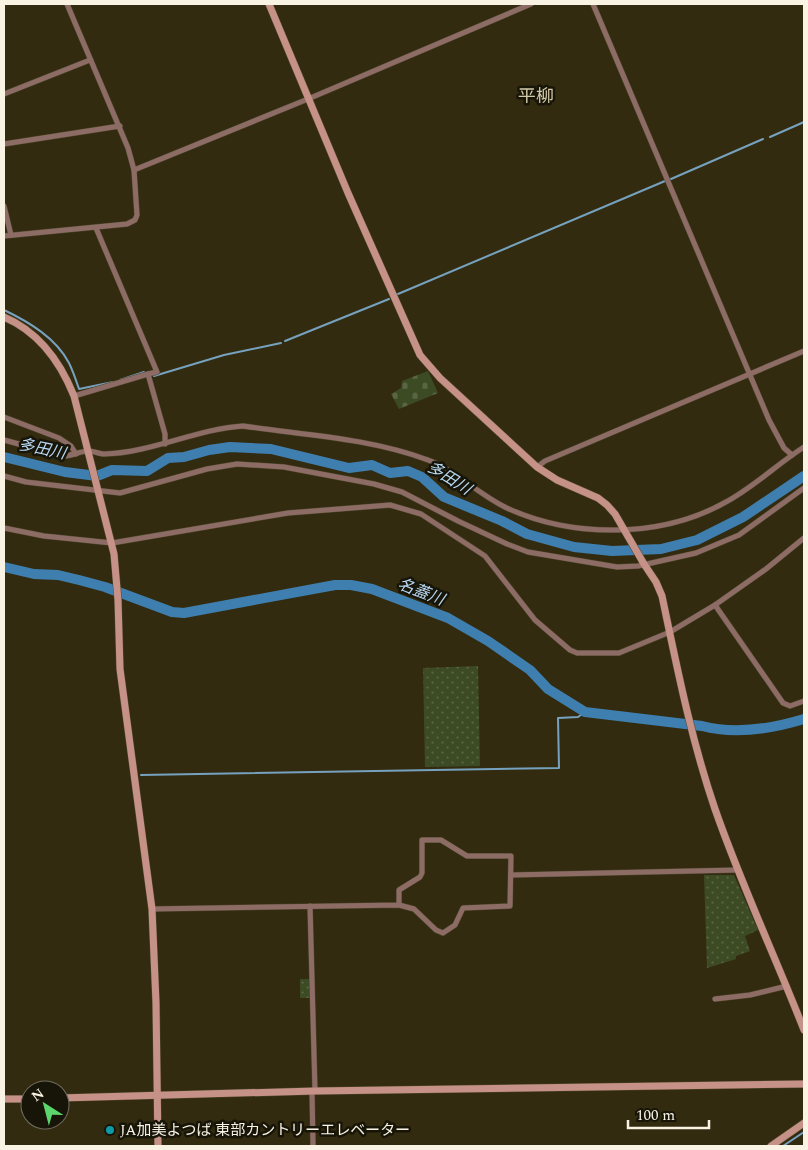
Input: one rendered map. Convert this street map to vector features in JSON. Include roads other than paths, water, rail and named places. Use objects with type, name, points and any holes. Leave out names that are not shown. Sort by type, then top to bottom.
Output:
[{"type":"street","points":[[4,236],[128,224],[135,220],[137,215],[134,170],[120,126],[66,4]]},
{"type":"street","points":[[269,4],[308,99],[420,356],[440,378],[537,467],[557,480],[598,498],[615,514],[656,582],[662,596],[679,684],[714,807],[804,1030]]},
{"type":"street","points":[[134,170],[308,99],[531,4]]},
{"type":"street","points":[[593,4],[770,420],[784,448],[792,455]]},
{"type":"street","points":[[4,94],[90,60]]},
{"type":"street","points":[[4,144],[120,126]]},
{"type":"street","points":[[4,206],[11,235]]},
{"type":"street","points":[[74,396],[157,372],[96,228]]},
{"type":"street","points":[[4,317],[14,321],[34,336],[60,365],[74,396],[112,543],[118,600],[121,678],[152,909],[156,1003],[158,1146]]},
{"type":"street","points":[[537,467],[545,461],[804,351]]},
{"type":"street","points":[[148,374],[165,434],[165,444]]},
{"type":"street","points":[[4,417],[59,438],[71,446],[76,454]]},
{"type":"street","points":[[4,440],[63,456],[89,453],[118,453],[165,444],[230,427],[242,426],[325,437],[394,449],[430,461],[507,508],[541,522],[606,530],[660,526],[701,515],[725,503],[804,447]]},
{"type":"street","points":[[4,476],[26,482],[98,488],[120,493],[207,469],[237,464],[284,467],[374,484],[402,492],[458,521],[528,552],[618,567],[638,566],[643,563],[696,553],[728,541],[746,531],[804,488]]},
{"type":"street","points":[[4,528],[44,536],[112,543],[288,513],[390,505],[421,514],[485,556],[535,620],[574,652],[619,653],[670,632],[715,605],[766,569],[804,538]]},
{"type":"street","points":[[715,605],[783,703],[790,706],[804,701]]},
{"type":"street","points":[[152,909],[399,905],[414,909],[436,930],[443,933],[455,925],[463,908],[510,906],[511,858],[509,855],[467,856],[442,840],[422,840],[422,873],[418,879],[399,890],[399,905]]},
{"type":"street","points":[[511,876],[738,870]]},
{"type":"street","points":[[310,906],[313,1146]]},
{"type":"street","points":[[715,999],[750,996],[787,986]]},
{"type":"street","points":[[70,1098],[313,1095],[804,1084]]},
{"type":"street","points":[[4,1099],[20,1099]]},
{"type":"street","points":[[771,1146],[804,1123]]},
{"type":"waterway","points":[[770,137],[804,122]]},
{"type":"waterway","points":[[671,179],[763,139]]},
{"type":"waterway","points":[[398,294],[665,181]]},
{"type":"waterway","points":[[285,341],[389,299]]},
{"type":"waterway","points":[[4,310],[32,325],[57,346],[69,363],[79,389],[113,382]]},
{"type":"waterway","points":[[154,376],[224,355],[281,343]]},
{"type":"waterway","points":[[120,380],[144,372]]},
{"type":"waterway","name":"多田川","points":[[4,457],[65,472],[97,476],[112,470],[147,471],[168,458],[184,457],[209,450],[230,447],[271,449],[349,468],[372,465],[390,473],[408,471],[422,477],[444,497],[502,521],[527,534],[574,547],[612,551],[661,549],[697,540],[743,517],[804,476]]},
{"type":"waterway","name":"名蓋川","points":[[4,567],[34,574],[58,575],[79,580],[105,587],[172,612],[184,613],[335,585],[351,585],[372,589],[448,618],[488,641],[530,670],[548,689],[585,712],[728,730],[753,730],[779,726],[804,719]]},
{"type":"waterway","points":[[141,775],[559,768],[558,718],[578,717],[585,712]]},
{"type":"waterway","points":[[783,1146],[804,1132]]},
{"type":"place","name":"JA加美よつば 東部カントリーエレベーター","points":[[110,1130]]},
{"type":"district","name":"平柳","points":[[536,96]]}]
